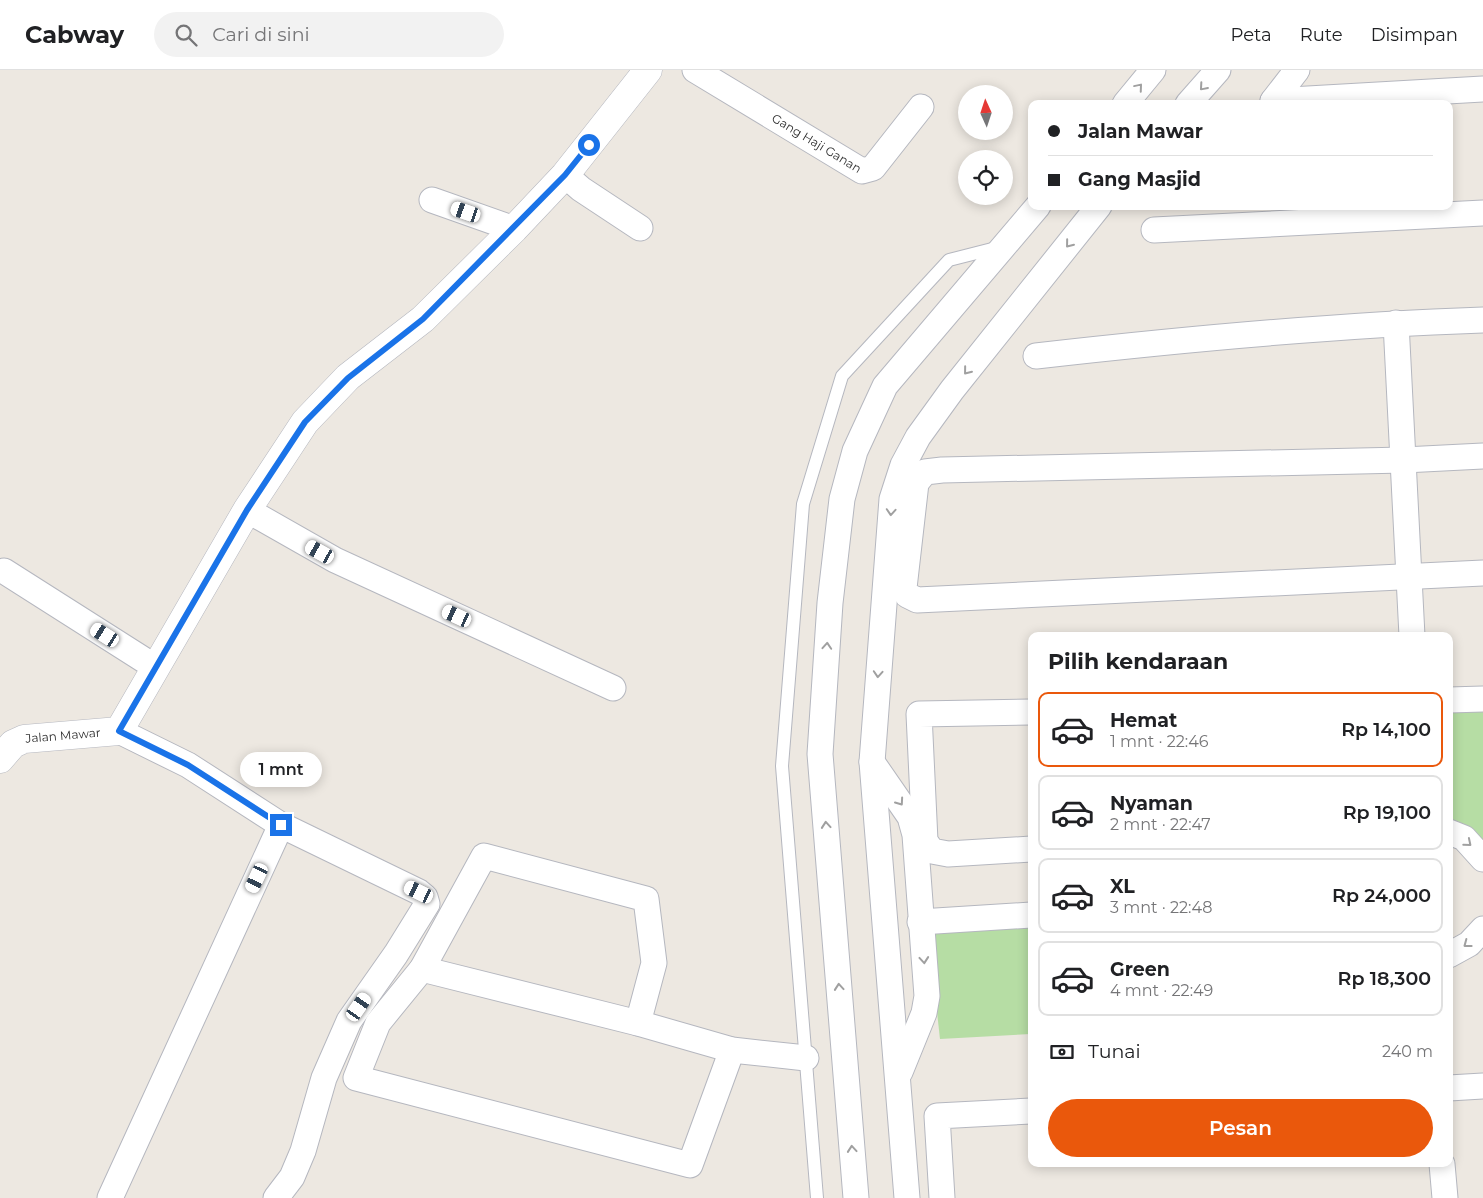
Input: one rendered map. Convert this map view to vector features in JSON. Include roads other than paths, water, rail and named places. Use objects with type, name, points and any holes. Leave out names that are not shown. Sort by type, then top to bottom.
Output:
[{"type":"street","name":"Jalan Mawar","points":[[0,759],[13,744],[24,739],[119,731],[247,510],[305,422],[348,378],[423,319],[514,228],[565,175],[648,70]]},
{"type":"street","name":"Gang Haji Ganan","points":[[695,70],[862,171],[873,168],[920,107]]},
{"type":"street","points":[[1128,100],[1154,70]]},
{"type":"street","points":[[1192,100],[1218,70]]},
{"type":"street","points":[[1273,100],[1297,70]]},
{"type":"street","points":[[1290,100],[1483,89]]},
{"type":"street","points":[[565,175],[581,189],[640,228]]},
{"type":"street","points":[[432,200],[514,228]]},
{"type":"street","points":[[856,1198],[820,754],[830,603],[842,499],[855,451],[885,386],[1035,210]]},
{"type":"street","points":[[907,1198],[872,762],[892,498],[903,464],[918,437],[952,390],[1096,210]]},
{"type":"street","points":[[1154,230],[1483,213]]},
{"type":"street","points":[[1036,356],[1126,346],[1396,323],[1483,320]]},
{"type":"street","points":[[1396,323],[1412,632]]},
{"type":"street","points":[[1483,456],[1404,460],[952,469],[924,472],[916,483],[904,588],[907,595],[916,600],[1483,573]]},
{"type":"street","points":[[247,510],[335,560],[613,688]]},
{"type":"street","points":[[4,571],[155,667]]},
{"type":"street","points":[[1453,700],[1483,699]]},
{"type":"street","points":[[1028,712],[919,714],[925,841],[932,851],[948,854],[1028,849]]},
{"type":"street","points":[[119,731],[188,765],[281,825],[419,892],[425,897],[427,904],[396,954],[349,1021],[324,1078],[303,1151],[292,1177],[276,1198]]},
{"type":"street","points":[[872,762],[910,817],[915,835],[927,996],[924,1013],[898,1076]]},
{"type":"street","points":[[110,1198],[281,825]]},
{"type":"street","points":[[1453,834],[1464,838],[1483,859]]},
{"type":"street","points":[[638,1023],[654,963],[646,899],[484,856],[422,969],[378,1023],[356,1078],[690,1165],[732,1050]]},
{"type":"street","points":[[920,922],[1028,915]]},
{"type":"street","points":[[1453,953],[1470,944],[1483,929]]},
{"type":"street","points":[[422,969],[638,1023],[732,1050],[806,1058]]},
{"type":"street","points":[[1453,1088],[1483,1086]]},
{"type":"street","points":[[942,1198],[937,1116],[1028,1111]]},
{"type":"street","points":[[1442,1167],[1445,1198]]},
{"type":"lane","points":[[816,1198],[782,766],[803,504],[842,376],[949,260],[1005,246]]}]
